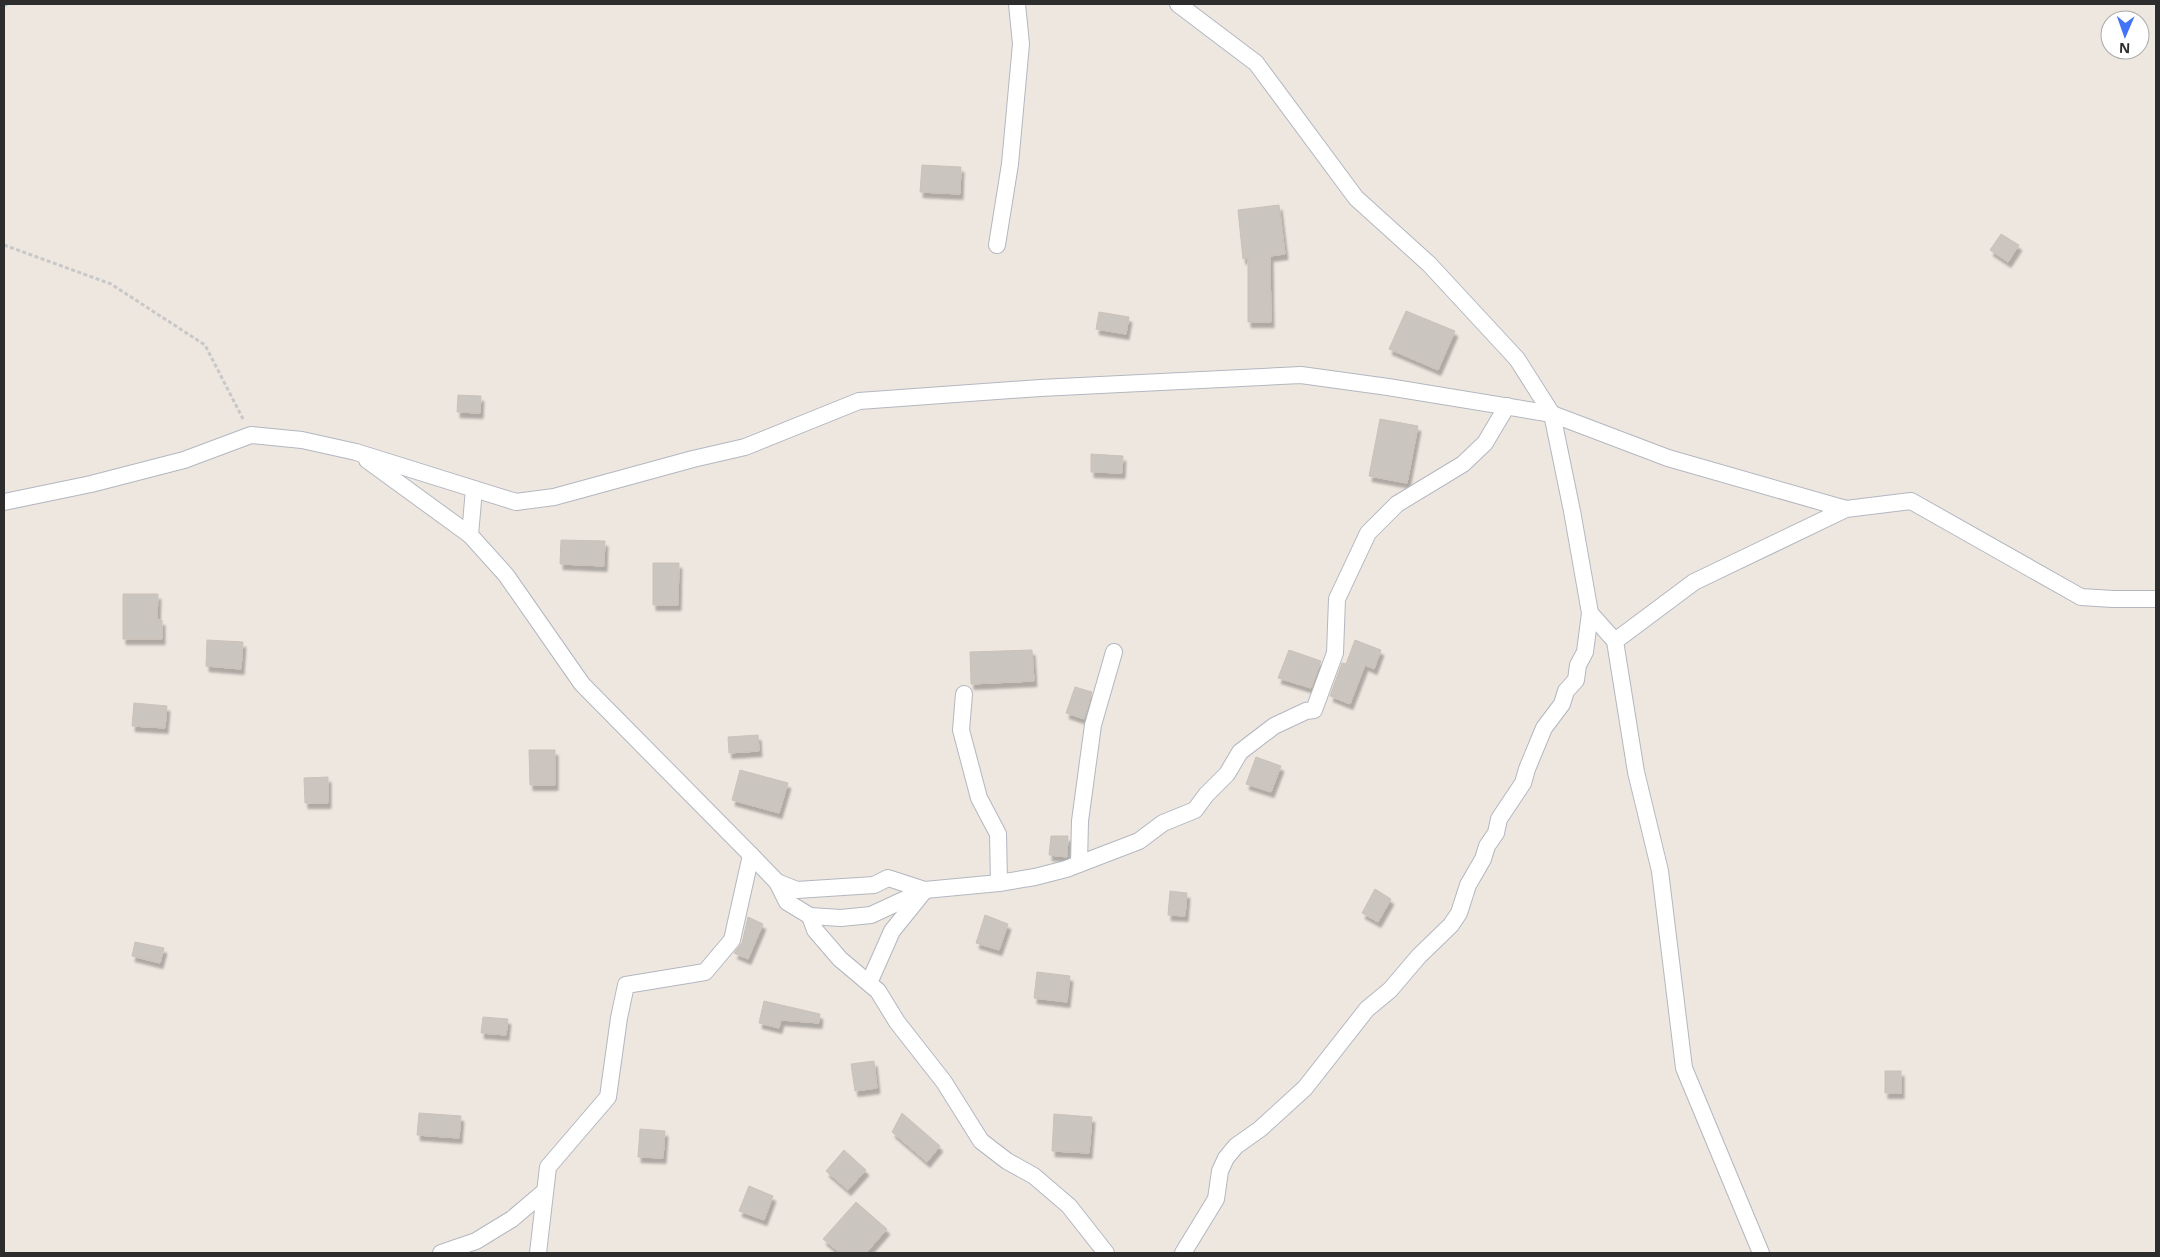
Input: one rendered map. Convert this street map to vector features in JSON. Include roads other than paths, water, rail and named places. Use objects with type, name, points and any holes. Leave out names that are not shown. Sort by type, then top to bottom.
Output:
[{"type":"street","points":[[997,245],[1010,164],[1021,44],[1016,4]]},
{"type":"street","points":[[1178,4],[1256,63],[1356,198],[1429,264],[1517,360],[1552,414],[1590,612],[1585,652],[1578,666],[1576,680],[1566,691],[1562,704],[1544,728],[1527,769],[1524,783],[1499,819],[1496,833],[1487,846],[1483,859],[1468,885],[1459,913],[1451,925],[1419,956],[1390,990],[1367,1009],[1305,1088],[1260,1130],[1236,1146],[1226,1158],[1220,1171],[1216,1200],[1183,1253]]},
{"type":"street","points":[[4,502],[91,484],[184,460],[251,435],[302,440],[356,452],[516,502],[554,497],[745,446],[859,401],[1040,388],[1301,375],[1552,414],[1668,458],[1846,509]]},
{"type":"street","points":[[356,452],[470,535],[506,575],[582,684],[777,882],[787,902],[810,916],[841,918],[871,915],[925,890],[999,883],[1036,877],[1079,864],[1139,840],[1163,822],[1195,810],[1206,795],[1227,774],[1240,752],[1274,726],[1306,711],[1314,710],[1335,653],[1337,600],[1368,533],[1397,504],[1463,464],[1485,443],[1507,406]]},
{"type":"street","points":[[470,535],[474,488]]},
{"type":"street","points":[[1615,640],[1694,582],[1846,509],[1911,501],[2081,597],[2113,600],[2156,598]]},
{"type":"street","points":[[1590,612],[1615,640],[1636,772],[1660,871],[1684,1068],[1761,1253]]},
{"type":"street","points":[[1079,864],[1080,821],[1094,725],[1114,652]]},
{"type":"street","points":[[964,694],[961,730],[979,798],[998,834],[999,883]]},
{"type":"street","points":[[538,1253],[548,1167],[608,1097],[619,1018],[626,985],[705,972],[732,940],[751,855]]},
{"type":"street","points":[[777,882],[796,890],[874,885],[888,878],[925,890]]},
{"type":"street","points":[[869,983],[892,931],[925,890]]},
{"type":"street","points":[[810,916],[815,930],[840,959],[878,990],[897,1022],[944,1082],[981,1141],[1007,1160],[1034,1176],[1069,1206],[1106,1253]]},
{"type":"street","points":[[441,1253],[476,1241],[512,1219],[545,1191]]}]
